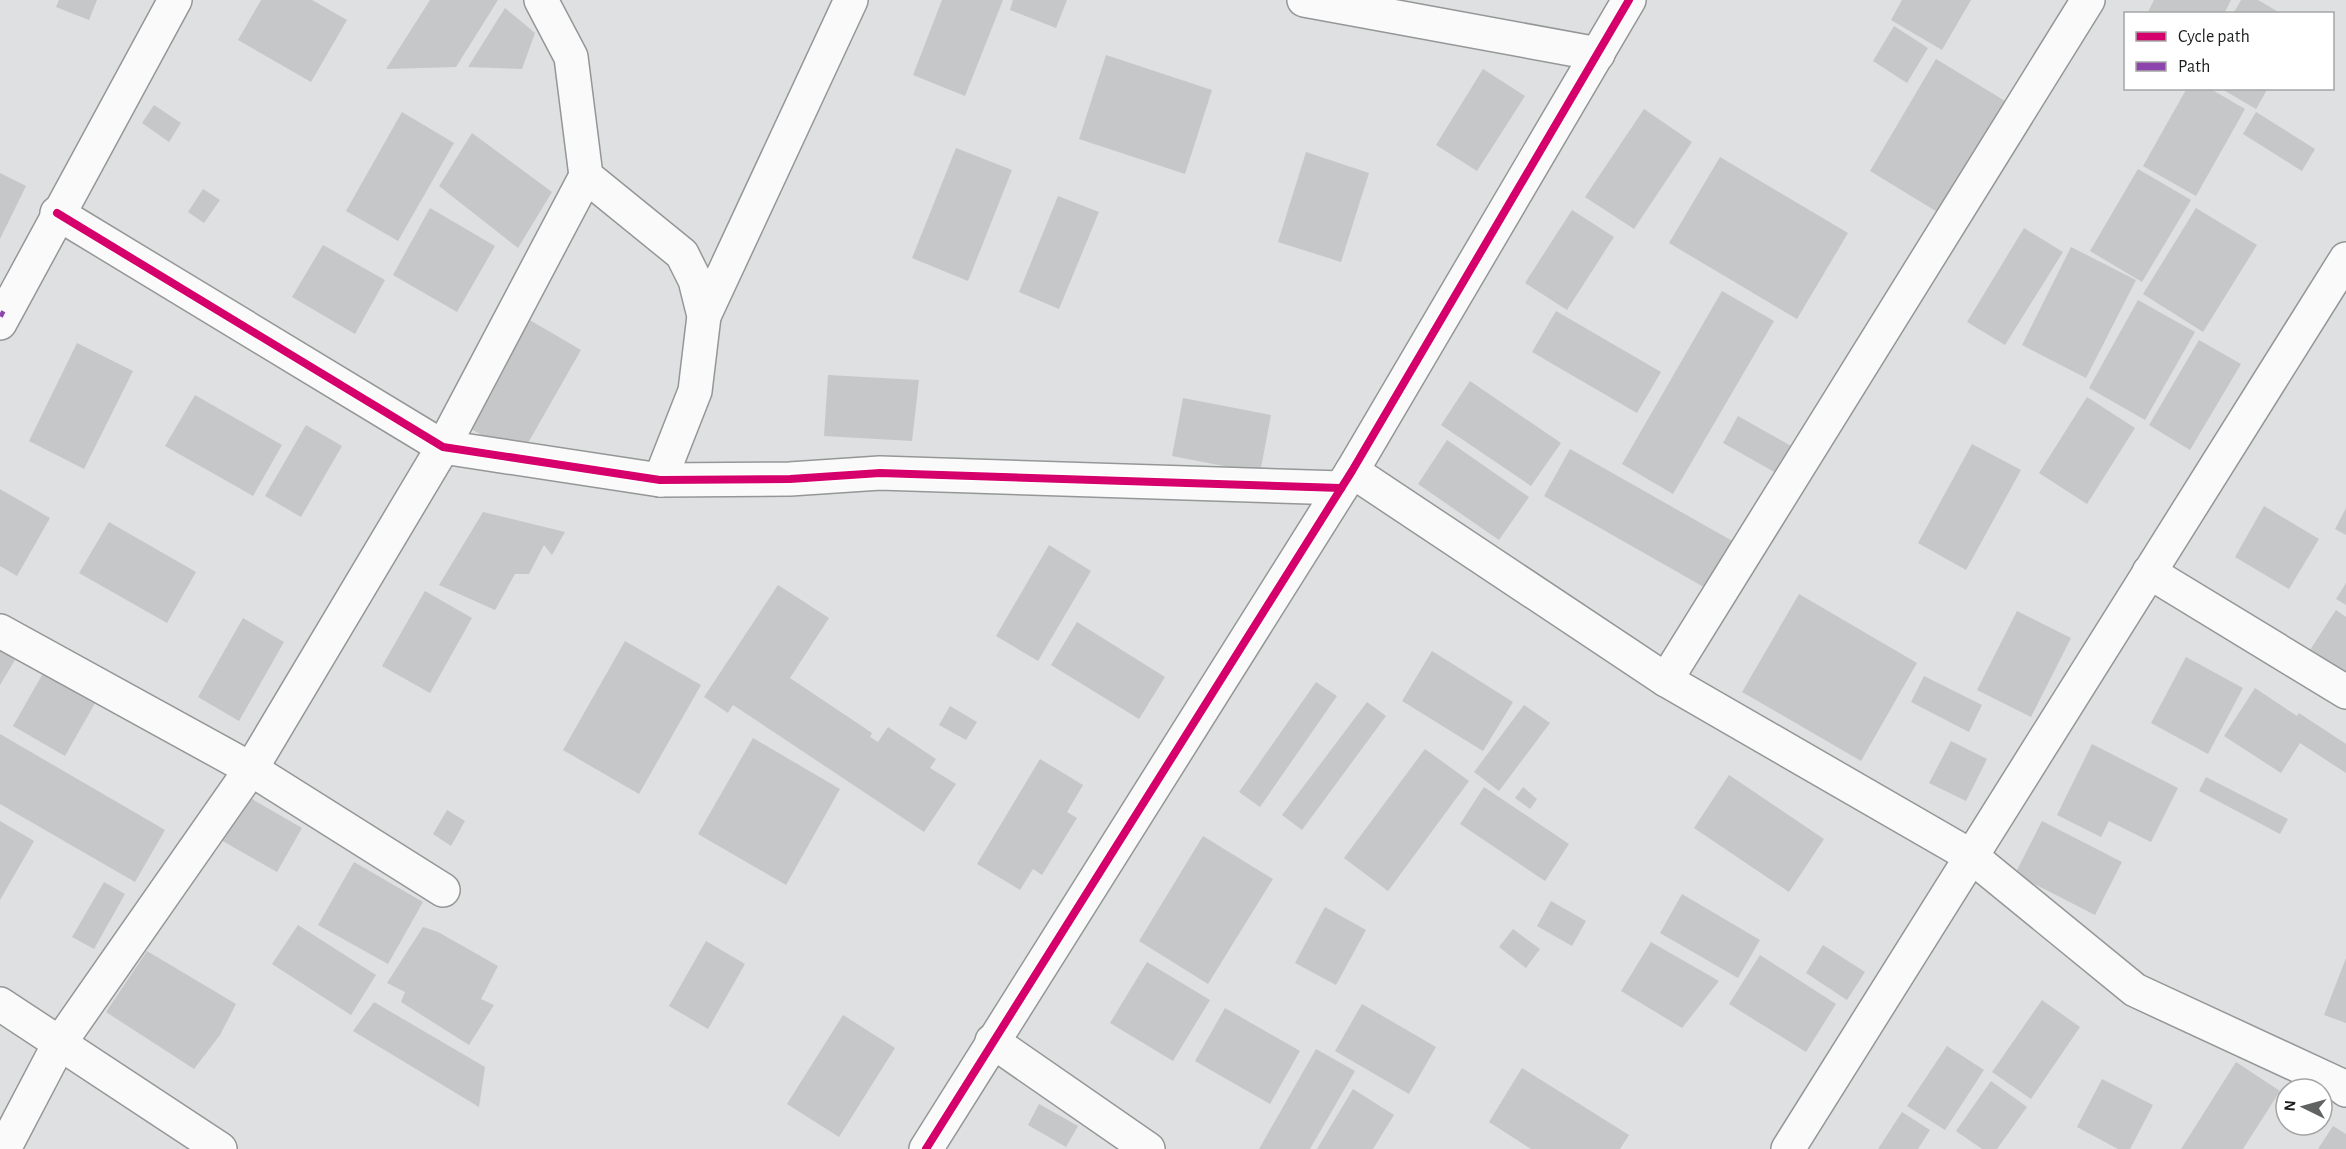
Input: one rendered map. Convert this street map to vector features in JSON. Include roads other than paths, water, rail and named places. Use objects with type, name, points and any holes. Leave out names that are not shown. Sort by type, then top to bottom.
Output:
[{"type":"street","points":[[0,323],[57,213],[175,0]]},
{"type":"street","points":[[4,1149],[59,1044],[251,769],[443,447],[586,176],[571,57],[541,0]]},
{"type":"street","points":[[660,480],[695,391],[704,316],[851,0]]},
{"type":"street","points":[[1304,0],[1598,54]]},
{"type":"street","points":[[926,1149],[1347,480],[1629,0]]},
{"type":"street","points":[[1666,680],[2088,0]]},
{"type":"street","points":[[586,176],[682,254],[695,280],[704,316]]},
{"type":"street","points":[[57,213],[443,447],[660,480],[790,479],[880,473],[1347,480],[1666,680],[1971,856],[2135,990],[2346,1090]]},
{"type":"street","points":[[1788,1149],[2346,260]]},
{"type":"street","points":[[2149,572],[2346,692]]},
{"type":"street","points":[[0,631],[251,769],[443,890]]},
{"type":"street","points":[[0,1004],[220,1149]]},
{"type":"street","points":[[992,1041],[1148,1149]]}]
